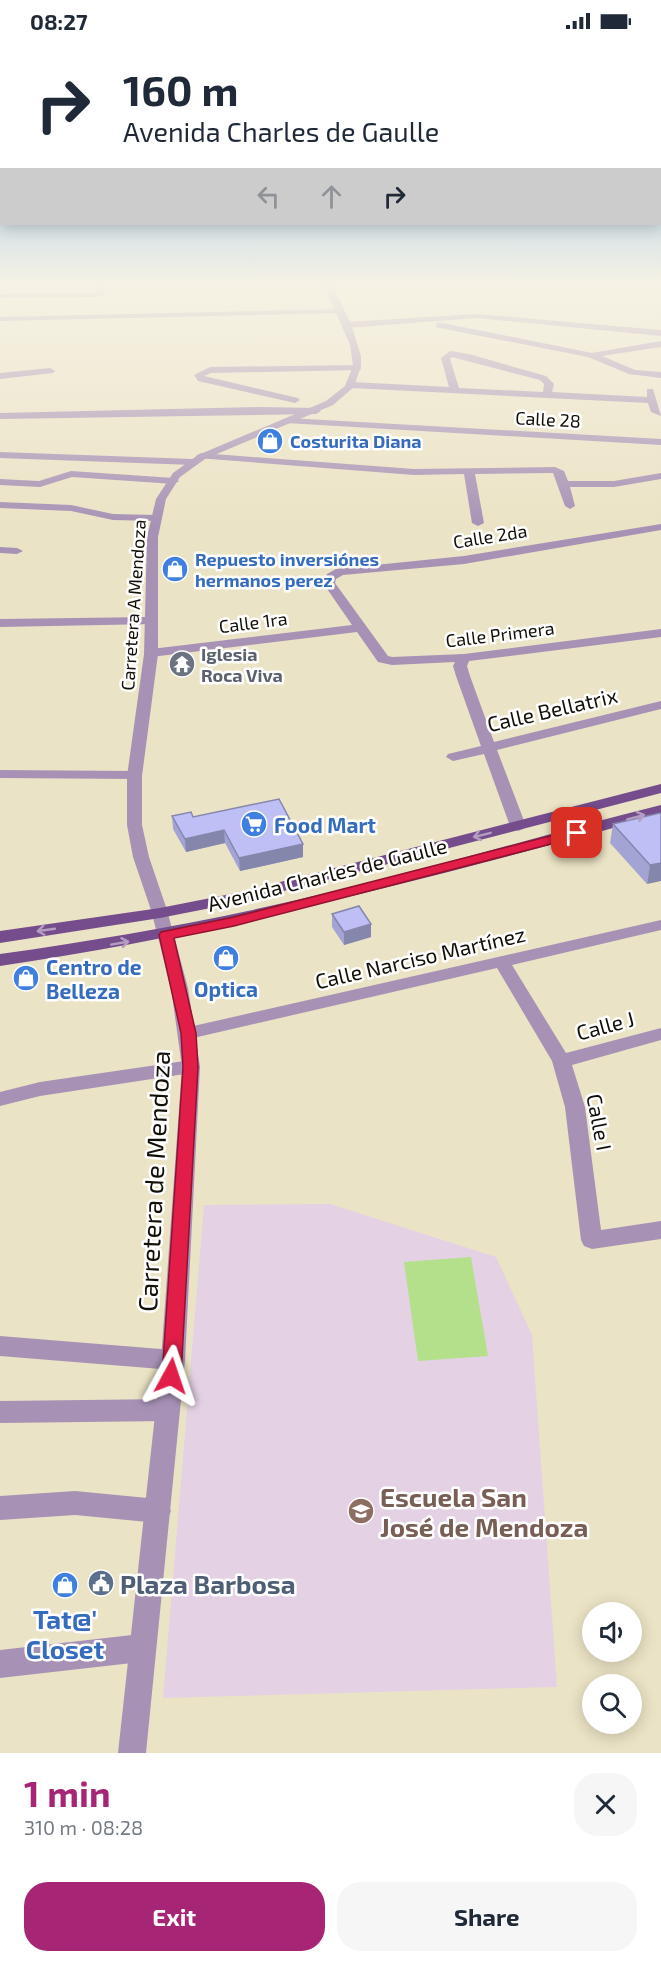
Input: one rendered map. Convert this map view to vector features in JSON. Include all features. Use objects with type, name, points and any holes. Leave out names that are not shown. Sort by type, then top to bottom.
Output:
[{"type":"main road","name":"Avenida Charles de Gaulle","points":[[0,937],[160,913],[241,897],[661,788]]},
{"type":"main road","name":"Avenida Charles de Gaulle","points":[[0,960],[166,935],[245,919],[661,810]]},
{"type":"street","points":[[356,365],[352,385],[547,395],[651,395],[654,410],[660,413]]},
{"type":"street","points":[[447,365],[455,390]]},
{"type":"street","points":[[496,365],[543,378],[549,384],[547,395]]},
{"type":"street","points":[[615,365],[634,379],[661,375]]},
{"type":"street","points":[[295,400],[201,379],[199,375],[210,370],[357,368]]},
{"type":"street","points":[[0,376],[50,371]]},
{"type":"street","name":"Carretera A Mendoza","points":[[166,935],[139,849],[134,814],[135,775],[151,653],[150,576],[156,518],[161,496],[197,459],[214,449],[316,411],[352,385]]},
{"type":"street","points":[[0,416],[278,409],[316,411]]},
{"type":"street","name":"Calle 28","points":[[289,421],[661,442]]},
{"type":"street","points":[[0,455],[197,459],[414,472],[555,470],[560,473],[570,506]]},
{"type":"street","points":[[469,472],[478,523]]},
{"type":"street","points":[[0,482],[40,484],[71,474],[174,481]]},
{"type":"street","points":[[564,484],[614,484],[661,476]]},
{"type":"street","points":[[0,505],[62,507],[113,517],[156,518]]},
{"type":"street","name":"Calle 2da","points":[[359,628],[329,583],[331,577],[340,572],[464,560],[661,527]]},
{"type":"street","points":[[0,550],[17,551]]},
{"type":"street","points":[[0,623],[150,621]]},
{"type":"street","name":"Calle 1ra","points":[[151,653],[359,628]]},
{"type":"street","name":"Calle Primera","points":[[359,628],[383,659],[406,662],[464,658],[661,633]]},
{"type":"street","points":[[464,658],[460,666],[463,676],[518,826]]},
{"type":"street","name":"Calle Bellatrix","points":[[453,757],[489,746],[661,705]]},
{"type":"street","points":[[0,774],[135,775]]},
{"type":"street","name":"Calle Narciso Martínez","points":[[189,1033],[661,925]]},
{"type":"street","name":"Carretera de Mendoza","points":[[132,1753],[141,1647],[158,1511],[173,1360],[190,1067],[189,1033],[166,935]]},
{"type":"street","name":"Calle I","points":[[501,961],[561,1061],[575,1107],[592,1240],[661,1230]]},
{"type":"street","name":"Calle J","points":[[561,1061],[661,1034]]},
{"type":"street","points":[[0,1099],[40,1089],[190,1067]]},
{"type":"street","points":[[0,1346],[173,1360]]},
{"type":"street","points":[[0,1412],[168,1410]]},
{"type":"street","points":[[0,1508],[75,1503],[158,1511]]},
{"type":"street","points":[[0,1664],[141,1647]]},
{"type":"shaded area","name":"Escuela San José de Mendoza","points":[[330,1204],[496,1257],[532,1335],[557,1687],[163,1698],[204,1205]]},
{"type":"green space","points":[[471,1257],[488,1356],[418,1361],[404,1262]]},
{"type":"building","points":[[279,799],[303,844],[239,858],[224,830],[185,839],[172,816],[191,812],[193,817]]},
{"type":"building","points":[[660,813],[661,863],[650,865],[613,824]]},
{"type":"building","points":[[359,906],[371,924],[344,932],[332,914]]},
{"type":"place","name":"Costurita Diana","points":[[270,441]]},
{"type":"place","name":"Repuesto inversiónes hermanos perez","points":[[175,569]]},
{"type":"place","name":"Iglesia Roca Viva","points":[[182,664]]},
{"type":"place","name":"Food Mart","points":[[254,824]]},
{"type":"place","name":"Optica","points":[[226,958]]},
{"type":"place","name":"Centro de Belleza","points":[[26,978]]},
{"type":"place","name":"Escuela San José de Mendoza","points":[[361,1511]]},
{"type":"place","name":"Plaza Barbosa","points":[[101,1583]]},
{"type":"place","name":"Tat@' Closet","points":[[65,1585]]},
{"type":"route","points":[[171,1376],[190,1067],[189,1033],[166,935],[234,921],[577,833]]}]
